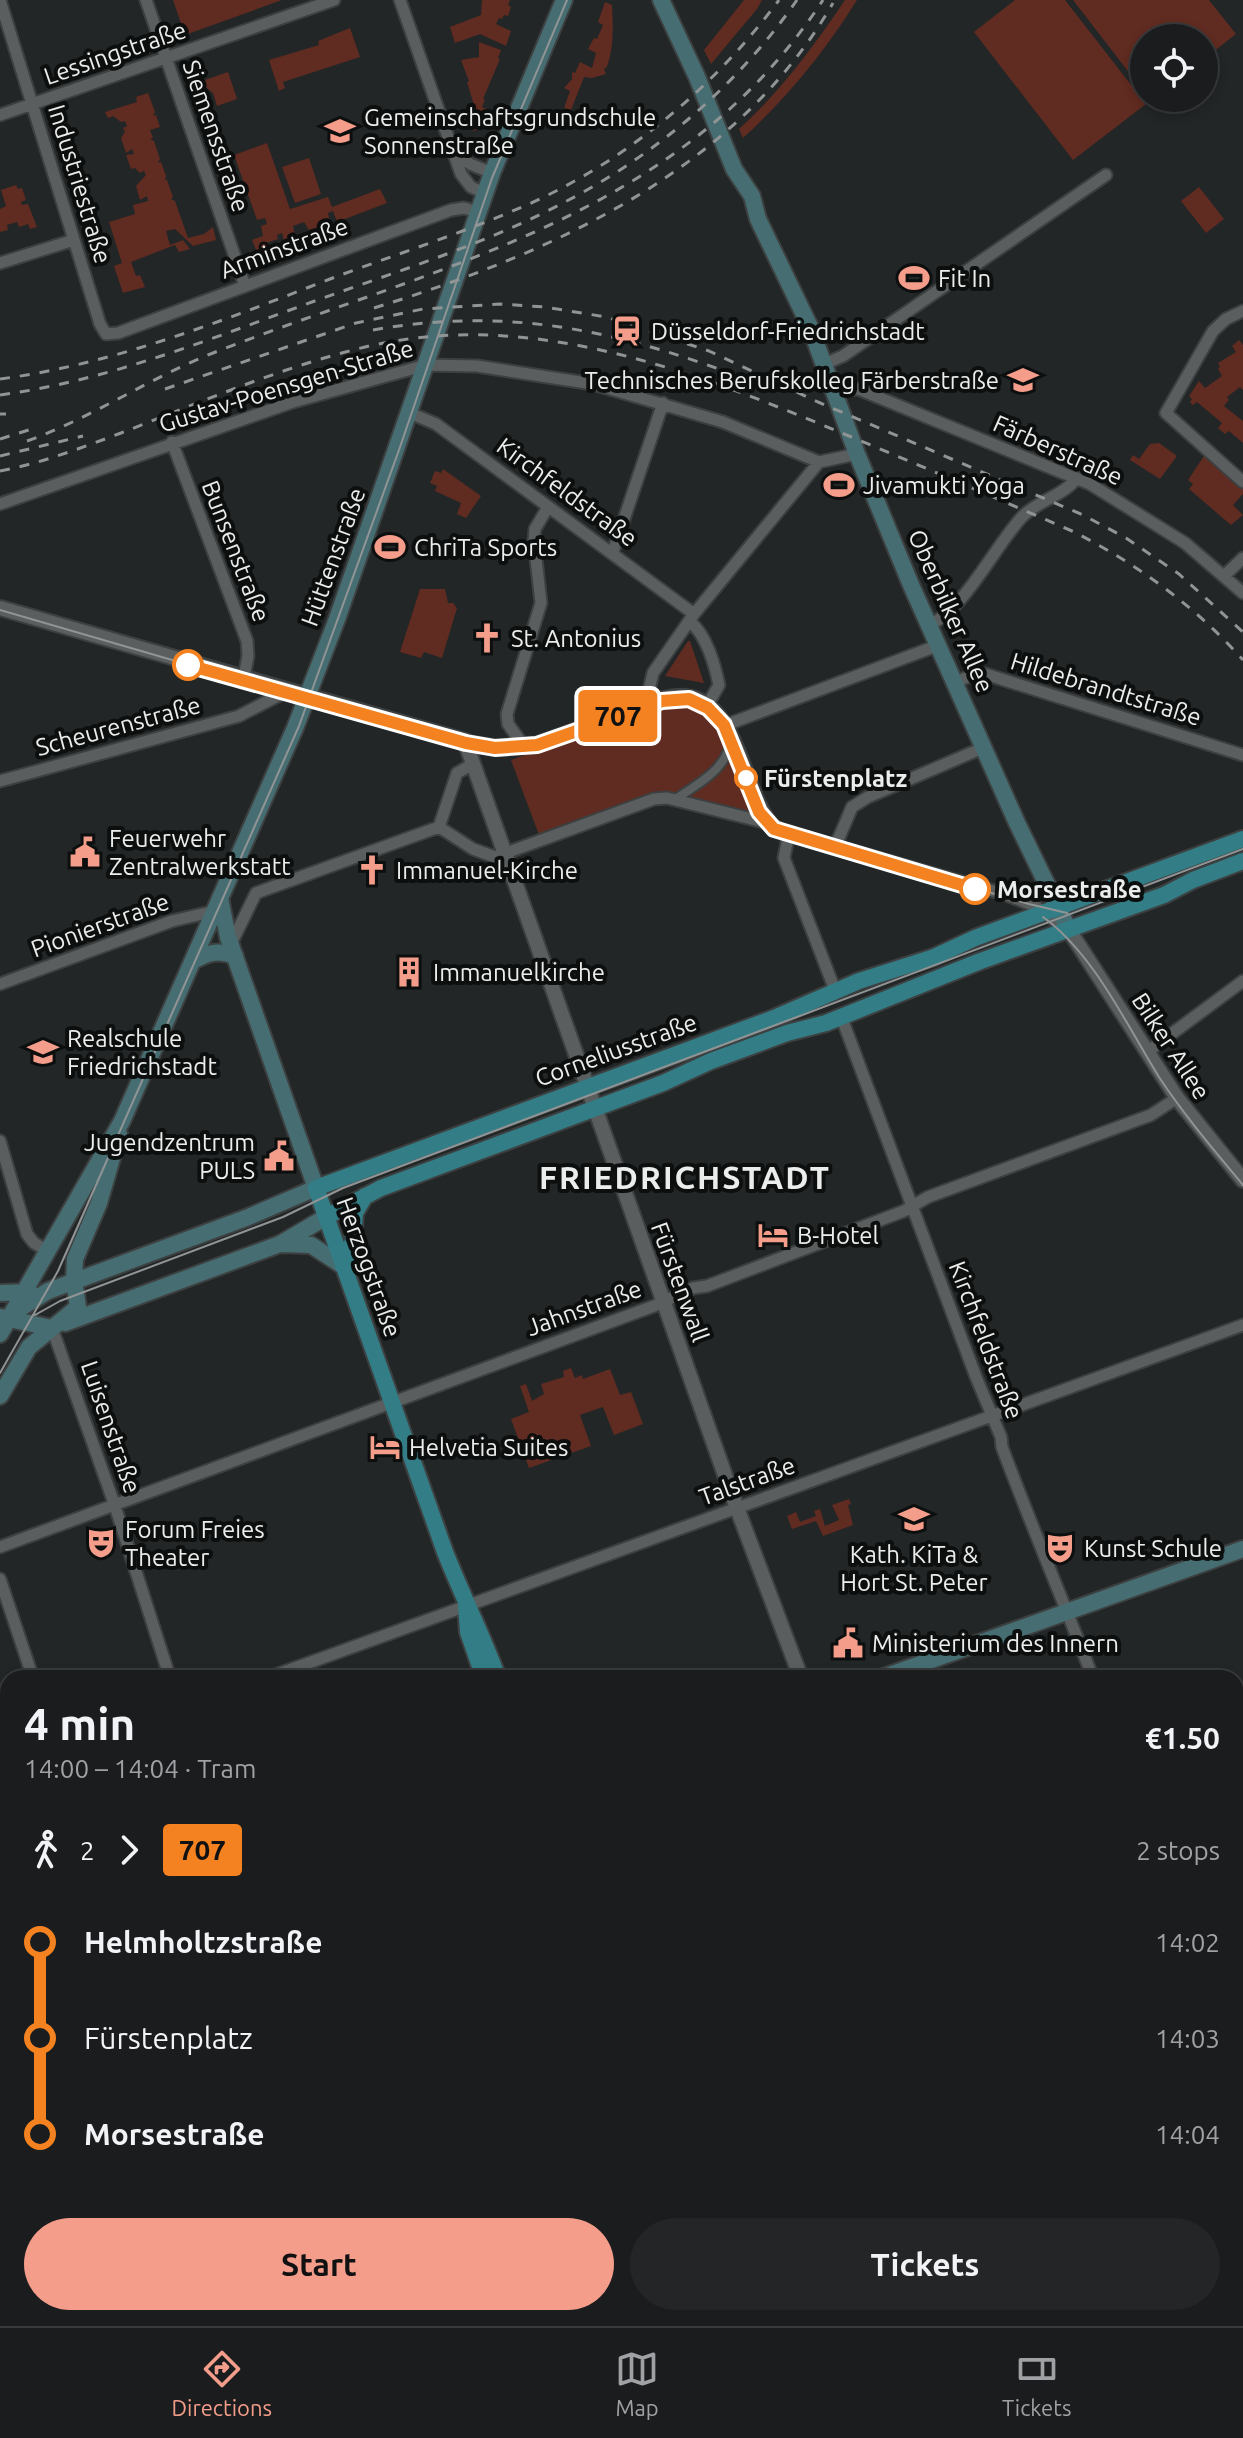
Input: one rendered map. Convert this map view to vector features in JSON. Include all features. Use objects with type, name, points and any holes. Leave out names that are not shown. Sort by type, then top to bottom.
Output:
[{"type":"main road","name":"Hüttenstraße","points":[[5,1321],[122,1121],[309,696],[492,173],[564,0]]},
{"type":"main road","name":"Oberbilker Allee","points":[[661,0],[697,77],[734,170],[752,196],[758,219],[790,282],[857,454],[929,625],[985,747],[1050,910],[1069,930]]},
{"type":"main road","name":"Corneliusstraße","points":[[5,1321],[48,1291],[586,1086],[774,1018],[835,990],[934,957],[1050,910],[1243,839]]},
{"type":"main road","name":"Corneliusstraße","points":[[52,1328],[280,1244],[365,1196],[762,1042],[843,1022],[879,1000],[1164,895],[1243,861]]},
{"type":"main road","name":"Herzogstraße","points":[[218,904],[228,951],[391,1402],[466,1605],[480,1627],[495,1670]]},
{"type":"main road","points":[[193,961],[228,951]]},
{"type":"main road","points":[[879,1000],[871,996],[868,988],[882,980],[885,972]]},
{"type":"main road","name":"Hüttenstraße","points":[[0,1396],[24,1352],[78,1307],[75,1259],[99,1203],[122,1121]]},
{"type":"main road","points":[[280,1244],[311,1245],[343,1266],[353,1241],[355,1213],[365,1196]]},
{"type":"main road","points":[[0,1293],[48,1291]]},
{"type":"main road","points":[[5,1321],[52,1328]]},
{"type":"main road","points":[[904,1670],[1243,1549]]},
{"type":"main road","name":"Herzogstraße","points":[[466,1605],[468,1632],[481,1670]]},
{"type":"street","name":"Industriestraße","points":[[0,0],[106,334]]},
{"type":"street","name":"Siemensstraße","points":[[146,0],[245,286]]},
{"type":"street","name":"Lessingstraße","points":[[0,115],[334,0]]},
{"type":"street","points":[[400,0],[465,180],[471,187],[485,193]]},
{"type":"street","points":[[455,151],[470,164],[492,173]]},
{"type":"street","points":[[824,364],[843,356],[1106,175]]},
{"type":"street","name":"Arminstraße","points":[[106,334],[118,333],[455,208],[478,212]]},
{"type":"street","points":[[0,263],[74,240]]},
{"type":"street","points":[[1243,311],[1226,319],[1213,331],[1166,413],[1243,482]]},
{"type":"street","name":"Gustav-Poensgen-Straße","points":[[0,504],[293,402],[426,365],[477,366],[593,384],[723,422],[819,462]]},
{"type":"street","name":"Färberstraße","points":[[834,391],[858,389],[1077,478],[1185,543],[1243,593]]},
{"type":"street","points":[[613,552],[663,403]]},
{"type":"street","name":"Kirchfeldstraße","points":[[410,413],[436,424],[613,552],[692,618],[719,685],[708,704]]},
{"type":"street","name":"Bunsenstraße","points":[[172,442],[248,646],[244,677]]},
{"type":"street","points":[[635,708],[649,690],[653,673],[692,618],[819,462],[857,454]]},
{"type":"street","points":[[929,625],[955,604],[1023,515],[1061,492],[1077,478]]},
{"type":"street","points":[[523,745],[508,724],[507,714],[541,603],[534,541],[535,529],[548,507]]},
{"type":"street","points":[[1224,576],[1243,558]]},
{"type":"street","points":[[0,608],[465,741],[494,746],[536,743],[635,708],[681,695],[692,696],[708,704],[729,730],[759,804],[772,824]]},
{"type":"street","points":[[729,730],[939,645]]},
{"type":"street","name":"Hildebrandtstraße","points":[[956,682],[972,675],[985,674],[1243,755]]},
{"type":"street","name":"Scheurenstraße","points":[[0,781],[239,716],[289,690]]},
{"type":"street","points":[[674,800],[713,773],[728,751],[729,730]]},
{"type":"street","points":[[465,741],[505,854]]},
{"type":"street","points":[[835,847],[852,807],[868,797],[985,747]]},
{"type":"street","points":[[439,827],[457,773],[473,764]]},
{"type":"street","points":[[439,827],[489,857],[505,854],[654,799],[674,800],[772,824],[789,833],[1050,910]]},
{"type":"street","points":[[228,951],[256,893],[439,827]]},
{"type":"street","points":[[789,833],[784,858],[835,990]]},
{"type":"street","name":"Fürstenwall","points":[[505,854],[737,1508],[798,1670]]},
{"type":"street","points":[[1004,894],[1015,910],[1009,926]]},
{"type":"street","name":"Pionierstraße","points":[[0,984],[218,904]]},
{"type":"street","name":"Bilker Allee","points":[[1069,930],[1177,1098],[1243,1180]]},
{"type":"street","points":[[1147,1052],[1243,981]]},
{"type":"street","name":"Kirchfeldstraße","points":[[843,1022],[992,1414],[1033,1531],[1090,1670]]},
{"type":"street","name":"Jahnstraße","points":[[0,1547],[693,1288],[707,1286],[822,1243],[928,1197],[1151,1115],[1177,1098]]},
{"type":"street","points":[[0,1141],[27,1234],[34,1243],[48,1251]]},
{"type":"street","name":"Talstraße","points":[[289,1670],[1243,1325]]},
{"type":"street","name":"Luisenstraße","points":[[52,1328],[115,1506],[167,1670]]},
{"type":"street","points":[[0,1579],[30,1670]]},
{"type":"shaded area","points":[[173,0],[282,0],[185,35]]},
{"type":"shaded area","points":[[482,0],[510,0],[508,16],[499,18],[496,24],[511,31],[506,46],[480,34],[455,43],[450,27],[481,15]]},
{"type":"shaded area","points":[[744,0],[762,0],[711,64],[704,50]]},
{"type":"shaded area","points":[[845,0],[857,0],[805,73],[743,138],[739,129],[796,68]]},
{"type":"shaded area","points":[[1015,0],[1065,0],[1130,83],[1130,112],[1136,112],[1073,160],[974,32]]},
{"type":"shaded area","points":[[1073,0],[1209,0],[1236,34],[1218,48],[1218,24],[1130,24],[1130,74]]},
{"type":"shaded area","points":[[605,2],[612,5],[613,21],[611,51],[604,69],[606,74],[584,77],[571,110],[564,108],[570,91],[564,88],[572,79],[572,72],[575,73],[580,62],[592,68],[596,53],[588,49],[603,25],[598,22]]},
{"type":"shaded area","points":[[350,28],[360,57],[283,82],[285,88],[279,91],[269,60],[319,45],[318,41]]},
{"type":"shaded area","points":[[479,42],[501,50],[483,99],[482,107],[489,110],[481,129],[473,131],[471,126],[478,123],[461,60],[479,57]]},
{"type":"shaded area","points":[[228,72],[237,99],[217,106],[213,93],[199,82]]},
{"type":"shaded area","points":[[148,93],[155,112],[153,116],[156,115],[160,127],[150,130],[153,138],[150,139],[154,141],[160,159],[158,163],[161,162],[173,197],[171,199],[175,201],[188,238],[204,234],[213,227],[216,240],[193,246],[175,229],[166,231],[170,245],[183,240],[190,249],[179,252],[175,245],[131,262],[136,276],[140,275],[145,287],[123,293],[114,266],[122,263],[109,222],[135,214],[133,205],[148,201],[147,196],[140,200],[136,186],[146,175],[144,171],[140,173],[135,168],[131,169],[126,155],[134,154],[132,149],[126,153],[121,138],[125,132],[123,128],[127,126],[125,121],[121,122],[113,116],[108,118],[105,112],[137,102],[136,97]]},
{"type":"shaded area","points":[[267,143],[290,209],[328,197],[332,207],[380,189],[387,203],[337,222],[333,211],[328,213],[330,223],[309,230],[304,222],[293,226],[295,236],[284,241],[282,233],[277,235],[278,239],[266,243],[267,249],[257,252],[252,240],[263,236],[261,226],[267,224],[265,218],[257,220],[234,155]]},
{"type":"shaded area","points":[[309,158],[321,194],[295,203],[282,167]]},
{"type":"shaded area","points":[[16,185],[18,189],[22,188],[26,200],[21,202],[22,205],[28,204],[37,227],[30,229],[28,224],[19,227],[17,222],[7,225],[8,230],[0,232],[0,209],[6,206],[1,190]]},
{"type":"shaded area","points":[[1199,187],[1224,219],[1206,233],[1181,201]]},
{"type":"shaded area","points":[[1239,340],[1243,345],[1243,390],[1240,387],[1227,397],[1229,400],[1224,406],[1243,421],[1243,443],[1229,431],[1225,434],[1218,428],[1222,423],[1197,402],[1193,405],[1189,396],[1199,381],[1205,388],[1222,376],[1218,363],[1236,352],[1232,346]]},
{"type":"shaded area","points":[[1159,443],[1177,456],[1160,479],[1130,460],[1133,455],[1139,459],[1150,444]]},
{"type":"shaded area","points":[[1204,456],[1243,488],[1243,494],[1233,505],[1243,515],[1231,525],[1189,489],[1193,484],[1188,480]]},
{"type":"shaded area","points":[[443,469],[481,496],[466,518],[457,514],[461,503],[435,491],[437,486],[430,483],[435,471],[441,473]]},
{"type":"shaded area","points":[[420,589],[445,589],[448,603],[453,603],[457,608],[442,658],[424,652],[421,658],[400,652]]},
{"type":"shaded area","points":[[690,641],[704,683],[665,676]]},
{"type":"shaded area","name":"Fürstenplatz","points":[[673,701],[703,709],[720,729],[753,815],[657,791],[539,835],[511,760]]},
{"type":"shaded area","points":[[571,1368],[575,1378],[582,1375],[583,1379],[610,1369],[620,1395],[631,1392],[643,1424],[614,1435],[603,1407],[580,1415],[591,1446],[529,1468],[511,1419],[529,1412],[520,1386],[526,1384],[532,1401],[544,1394],[541,1384],[564,1377],[563,1371]]},
{"type":"shaded area","points":[[849,1499],[853,1525],[823,1536],[816,1521],[792,1529],[787,1516],[796,1512],[800,1522],[816,1516],[814,1511],[820,1509],[825,1526],[839,1520],[832,1505]]},
{"type":"tram line","points":[[0,1373],[58,1271],[299,726],[399,450],[492,178],[567,0]]},
{"type":"tram line","points":[[0,610],[489,748],[544,743],[660,701],[692,699],[708,708],[723,724],[755,804],[774,829],[1067,913]]},
{"type":"tram line","name":"707","points":[[188,665],[466,743],[495,748],[537,745],[670,699],[694,700],[708,708],[724,725],[759,812],[774,829],[975,889]]},
{"type":"tram line","points":[[35,1315],[60,1301],[283,1217],[343,1188],[1243,849]]},
{"type":"tram line","points":[[1043,917],[1078,950],[1093,970],[1159,1077],[1243,1185]]},
{"type":"railway","points":[[0,379],[84,363],[167,339],[475,226],[560,189],[631,146],[696,93],[753,33],[779,0]]},
{"type":"railway","points":[[0,395],[77,380],[190,346],[466,247],[561,204],[629,164],[692,116],[748,61],[797,0]]},
{"type":"railway","points":[[27,441],[189,363],[468,260],[549,225],[627,184],[699,135],[765,74],[823,0]]},
{"type":"railway","points":[[374,308],[507,261],[572,232],[634,198],[692,159],[745,114],[793,62],[833,3]]},
{"type":"railway","points":[[165,389],[356,323],[423,309],[500,304],[545,307],[606,317],[709,351],[818,402],[1083,515],[1126,538],[1179,574],[1243,632]]},
{"type":"railway","points":[[373,330],[425,323],[475,321],[570,328],[663,351],[759,384]]},
{"type":"railway","points":[[0,471],[61,455],[272,375],[365,347],[428,337],[490,335],[552,341],[613,353],[733,390],[1072,531],[1164,587],[1243,660]]},
{"type":"railway","points":[[0,414],[6,414]]},
{"type":"railway","points":[[0,439],[38,427]]},
{"type":"railway","points":[[0,456],[83,436]]},
{"type":"place","name":"Gemeinschaftsgrundschule Sonnenstraße","points":[[340,131]]},
{"type":"place","name":"Fit In","points":[[914,278]]},
{"type":"place","name":"Düsseldorf-Friedrichstadt","points":[[627,331]]},
{"type":"place","name":"Technisches Berufskolleg Färberstraße","points":[[1023,380]]},
{"type":"place","name":"Jivamukti Yoga","points":[[839,485]]},
{"type":"place","name":"ChriTa Sports","points":[[390,547]]},
{"type":"place","name":"St. Antonius","points":[[487,638]]},
{"type":"place","name":"Fürstenplatz","points":[[746,778]]},
{"type":"place","name":"Feuerwehr Zentralwerkstatt","points":[[85,852]]},
{"type":"place","name":"Immanuel-Kirche","points":[[372,870]]},
{"type":"place","name":"Morsestraße","points":[[975,889]]},
{"type":"place","name":"Immanuelkirche","points":[[409,972]]},
{"type":"place","name":"Realschule Friedrichstadt","points":[[43,1052]]},
{"type":"place","name":"Jugendzentrum PULS","points":[[279,1156]]},
{"type":"place","name":"B-Hotel","points":[[773,1235]]},
{"type":"place","name":"Helvetia Suites","points":[[385,1447]]},
{"type":"place","name":"Kath. KiTa & Hort St. Peter","points":[[914,1519]]},
{"type":"place","name":"Forum Freies Theater","points":[[101,1543]]},
{"type":"place","name":"Kunst Schule","points":[[1060,1548]]},
{"type":"place","name":"Ministerium des Innern","points":[[848,1643]]},
{"type":"district","name":"FRIEDRICHSTADT","points":[[685,1177]]}]
